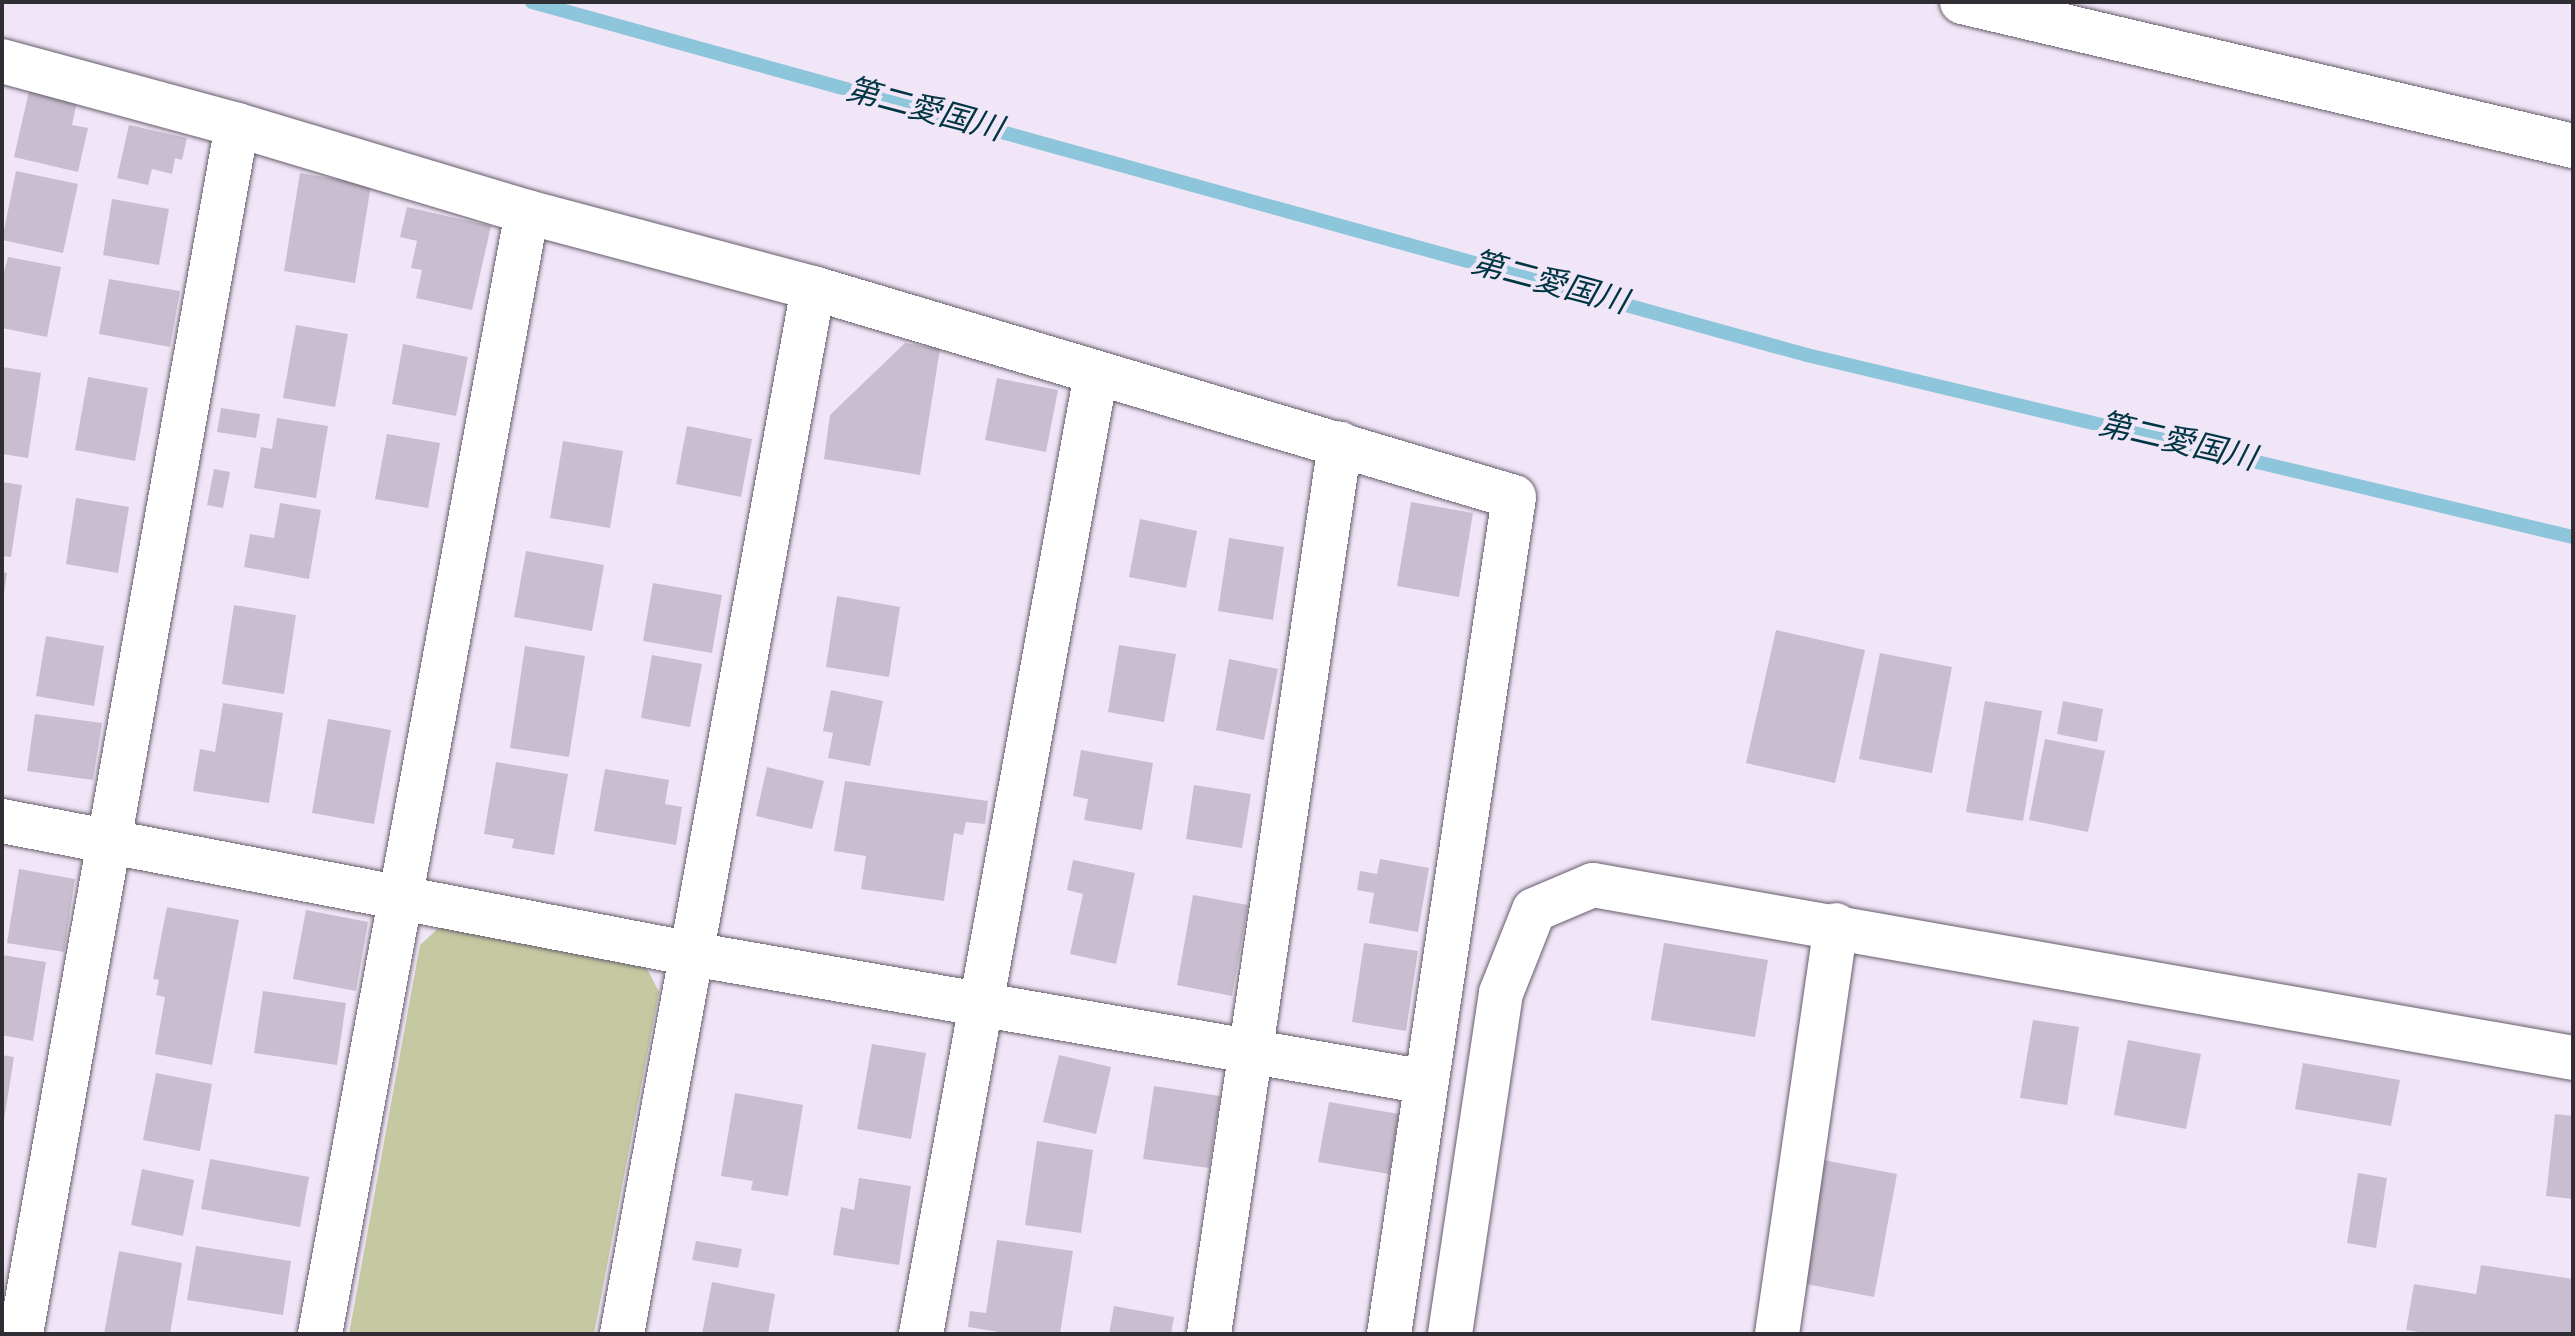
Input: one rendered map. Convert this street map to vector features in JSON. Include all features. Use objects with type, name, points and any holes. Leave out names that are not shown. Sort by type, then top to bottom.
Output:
[{"type":"street","points":[[1962,2],[2573,146]]},
{"type":"street","points":[[2,61],[237,125],[527,212],[813,288],[1514,497],[1389,1334]]},
{"type":"street","points":[[21,1334],[237,125]]},
{"type":"street","points":[[320,1334],[527,212]]},
{"type":"street","points":[[622,1334],[813,288]]},
{"type":"street","points":[[921,1334],[984,1003],[1096,374]]},
{"type":"street","points":[[1209,1334],[1340,444]]},
{"type":"street","points":[[2,821],[692,954],[1252,1049],[1426,1082]]},
{"type":"street","points":[[1450,1334],[1501,993],[1534,910],[1593,885],[1836,925],[2573,1058]]},
{"type":"street","points":[[1777,1334],[1836,925]]},
{"type":"green space","points":[[443,924],[645,965],[659,992],[594,1334],[349,1334],[420,945]]},
{"type":"building","points":[[29,91],[77,102],[72,125],[88,128],[78,172],[14,157]]},
{"type":"building","points":[[129,125],[187,138],[182,160],[175,158],[172,174],[152,169],[148,185],[117,178]]},
{"type":"building","points":[[16,171],[78,184],[63,253],[2,240]]},
{"type":"building","points":[[300,173],[371,185],[355,283],[284,271]]},
{"type":"building","points":[[112,199],[169,209],[159,265],[103,255]]},
{"type":"building","points":[[407,207],[491,226],[472,310],[416,298],[422,270],[411,268],[417,241],[400,237]]},
{"type":"building","points":[[8,257],[61,267],[47,337],[2,328],[2,279]]},
{"type":"building","points":[[109,279],[180,291],[170,347],[99,334]]},
{"type":"building","points":[[296,325],[348,334],[335,407],[283,398]]},
{"type":"building","points":[[905,343],[940,349],[920,475],[824,459],[830,415]]},
{"type":"building","points":[[403,344],[468,357],[456,416],[392,404]]},
{"type":"building","points":[[2,367],[41,373],[28,458],[2,454]]},
{"type":"building","points":[[88,377],[148,388],[135,461],[75,450]]},
{"type":"building","points":[[997,378],[1058,390],[1046,452],[985,440]]},
{"type":"building","points":[[221,408],[260,414],[256,438],[217,432]]},
{"type":"building","points":[[277,418],[328,426],[316,498],[254,488],[261,447],[272,449]]},
{"type":"building","points":[[687,426],[752,439],[741,497],[676,484]]},
{"type":"building","points":[[387,434],[440,443],[428,508],[375,499]]},
{"type":"building","points":[[563,441],[623,451],[610,528],[550,518]]},
{"type":"building","points":[[214,469],[230,472],[223,508],[207,505]]},
{"type":"building","points":[[2,482],[22,485],[11,557],[2,556]]},
{"type":"building","points":[[76,498],[129,507],[118,573],[66,564]]},
{"type":"building","points":[[1411,502],[1473,513],[1459,597],[1397,586]]},
{"type":"building","points":[[280,503],[321,510],[309,579],[244,567],[250,534],[274,538]]},
{"type":"building","points":[[1140,519],[1197,531],[1186,588],[1129,577]]},
{"type":"building","points":[[1229,538],[1284,547],[1273,620],[1218,611]]},
{"type":"building","points":[[526,551],[604,565],[592,631],[514,617]]},
{"type":"building","points":[[2,572],[7,573],[4,593],[2,593]]},
{"type":"building","points":[[653,583],[722,595],[712,653],[643,641]]},
{"type":"building","points":[[837,596],[900,607],[889,677],[826,667]]},
{"type":"building","points":[[234,605],[296,615],[284,694],[222,684]]},
{"type":"building","points":[[1776,630],[1865,650],[1835,783],[1746,763]]},
{"type":"building","points":[[46,636],[104,646],[94,706],[36,696]]},
{"type":"building","points":[[1119,645],[1176,654],[1164,722],[1108,712]]},
{"type":"building","points":[[525,646],[585,656],[569,757],[510,748]]},
{"type":"building","points":[[1880,653],[1952,667],[1932,773],[1859,759]]},
{"type":"building","points":[[652,655],[702,664],[690,727],[641,718]]},
{"type":"building","points":[[1229,659],[1278,669],[1264,740],[1216,730]]},
{"type":"building","points":[[831,690],[883,701],[870,766],[828,758],[833,733],[823,731]]},
{"type":"building","points":[[1985,701],[2042,711],[2023,821],[1966,812]]},
{"type":"building","points":[[2063,701],[2103,709],[2097,742],[2057,734]]},
{"type":"building","points":[[223,703],[283,713],[269,803],[193,791],[200,749],[215,752]]},
{"type":"building","points":[[35,714],[102,723],[93,780],[27,771]]},
{"type":"building","points":[[328,719],[391,730],[374,824],[312,813]]},
{"type":"building","points":[[2045,739],[2105,751],[2088,832],[2029,820]]},
{"type":"building","points":[[1081,750],[1153,763],[1142,830],[1084,820],[1088,799],[1073,796]]},
{"type":"building","points":[[496,762],[568,774],[554,855],[512,848],[514,839],[484,834]]},
{"type":"building","points":[[767,767],[824,781],[812,829],[756,816]]},
{"type":"building","points":[[605,769],[669,780],[665,804],[682,807],[676,845],[594,831]]},
{"type":"building","points":[[845,781],[988,801],[985,824],[966,822],[963,835],[954,833],[944,901],[861,889],[866,856],[834,851]]},
{"type":"building","points":[[1194,785],[1251,794],[1242,848],[1186,839]]},
{"type":"building","points":[[1380,859],[1429,868],[1418,932],[1369,923],[1374,893],[1357,890],[1360,871],[1377,874]]},
{"type":"building","points":[[1073,860],[1135,873],[1116,964],[1070,954],[1083,894],[1067,890]]},
{"type":"building","points":[[19,869],[75,879],[64,952],[7,943]]},
{"type":"building","points":[[1193,895],[1248,905],[1232,996],[1177,985]]},
{"type":"building","points":[[167,907],[239,920],[212,1065],[155,1054],[165,997],[156,995],[159,980],[153,979]]},
{"type":"building","points":[[306,910],[368,922],[356,991],[293,979]]},
{"type":"building","points":[[1364,943],[1418,951],[1406,1031],[1352,1022]]},
{"type":"building","points":[[1664,943],[1768,960],[1755,1037],[1651,1020]]},
{"type":"building","points":[[2,955],[46,962],[33,1041],[2,1035]]},
{"type":"building","points":[[263,991],[346,1003],[337,1065],[254,1053]]},
{"type":"building","points":[[2033,1020],[2079,1027],[2067,1105],[2020,1098]]},
{"type":"building","points":[[2128,1040],[2201,1054],[2186,1129],[2114,1115]]},
{"type":"building","points":[[872,1044],[926,1053],[911,1139],[857,1129]]},
{"type":"building","points":[[2,1055],[14,1057],[4,1120],[2,1120]]},
{"type":"building","points":[[1059,1055],[1111,1067],[1096,1134],[1043,1122]]},
{"type":"building","points":[[2303,1063],[2400,1080],[2391,1126],[2295,1109]]},
{"type":"building","points":[[156,1073],[212,1084],[200,1151],[143,1140]]},
{"type":"building","points":[[1154,1086],[1220,1096],[1209,1168],[1143,1159]]},
{"type":"building","points":[[735,1093],[803,1105],[788,1196],[751,1190],[753,1181],[721,1176]]},
{"type":"building","points":[[1329,1102],[1399,1114],[1389,1174],[1318,1162]]},
{"type":"building","points":[[2555,1114],[2573,1116],[2573,1199],[2546,1196]]},
{"type":"building","points":[[1037,1141],[1093,1150],[1081,1233],[1025,1225]]},
{"type":"building","points":[[210,1159],[309,1177],[300,1227],[201,1209]]},
{"type":"building","points":[[1823,1160],[1897,1174],[1874,1297],[1801,1283]]},
{"type":"building","points":[[142,1169],[194,1180],[183,1236],[131,1225]]},
{"type":"building","points":[[2358,1173],[2387,1178],[2376,1248],[2347,1243]]},
{"type":"building","points":[[859,1178],[911,1186],[899,1265],[833,1255],[841,1207],[854,1210]]},
{"type":"building","points":[[997,1240],[1073,1251],[1060,1334],[1011,1334],[968,1327],[970,1311],[986,1313]]},
{"type":"building","points":[[696,1241],[742,1249],[738,1268],[692,1260]]},
{"type":"building","points":[[196,1246],[291,1261],[283,1315],[187,1300]]},
{"type":"building","points":[[119,1251],[182,1263],[170,1334],[104,1334]]},
{"type":"building","points":[[2481,1265],[2573,1279],[2573,1334],[2432,1334],[2406,1330],[2414,1284],[2476,1294]]},
{"type":"building","points":[[712,1282],[775,1294],[768,1334],[702,1334]]},
{"type":"building","points":[[1114,1306],[1174,1317],[1171,1334],[1109,1334]]},
{"type":"waterway","name":"第二愛国川","points":[[532,2],[1807,355],[2573,537]]}]
